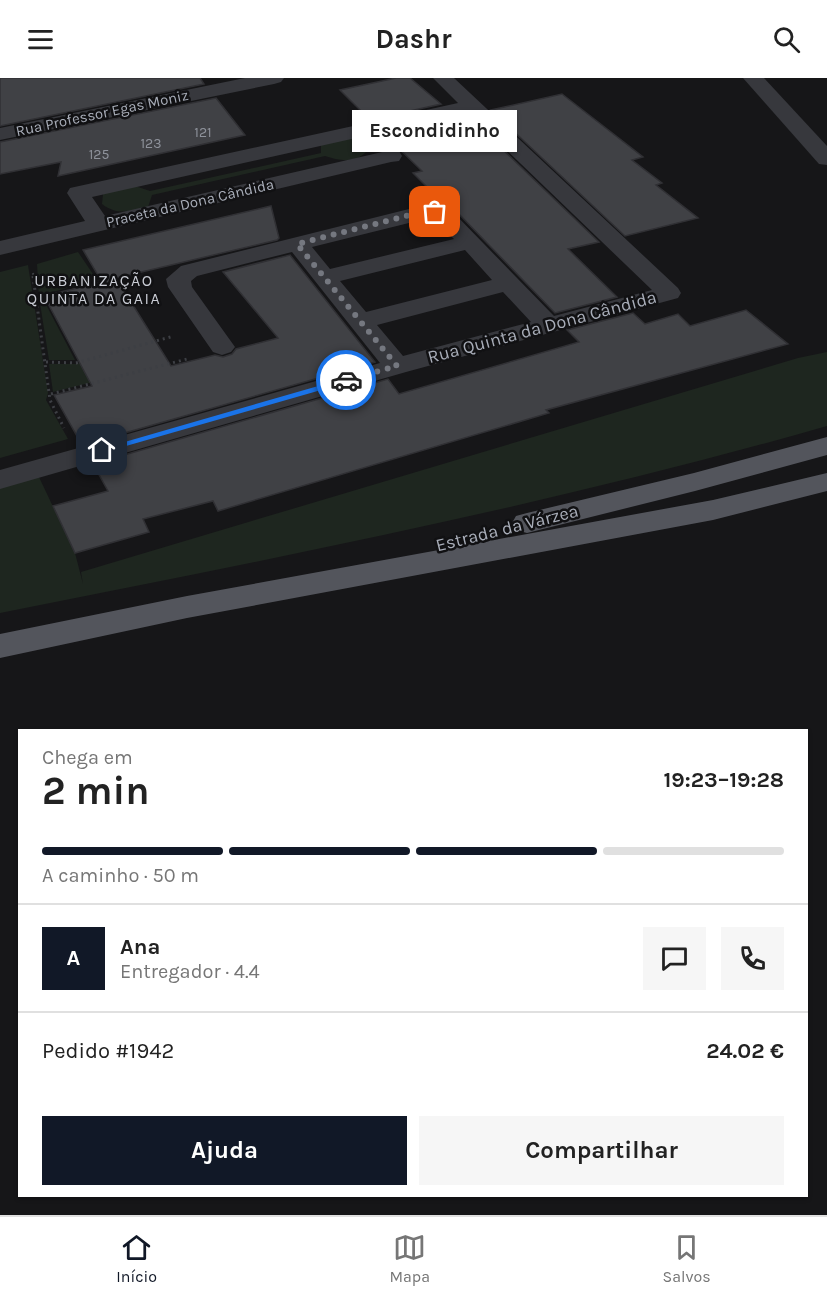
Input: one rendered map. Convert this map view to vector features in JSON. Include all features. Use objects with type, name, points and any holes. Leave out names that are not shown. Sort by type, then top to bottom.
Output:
[{"type":"main road","name":"Estrada da Várzea","points":[[187,607],[695,482],[827,446]]},
{"type":"main road","name":"Estrada da Várzea","points":[[0,646],[187,607],[713,510],[827,482]]},
{"type":"street","name":"Rua Professor Egas Moniz","points":[[0,134],[270,78]]},
{"type":"street","points":[[443,78],[472,106]]},
{"type":"street","points":[[753,78],[817,136],[827,159]]},
{"type":"street","name":"Praceta da Dona Cândida","points":[[363,130],[391,156],[99,225],[78,193],[363,130],[472,106]]},
{"type":"street","name":"Rua Quinta da Dona Cândida","points":[[0,480],[397,366],[669,293],[472,106]]},
{"type":"street","points":[[222,347],[180,287],[178,279],[189,271],[425,212],[443,215],[549,326]]},
{"type":"street","points":[[0,248],[99,225]]},
{"type":"street","points":[[324,278],[469,242]]},
{"type":"street","points":[[297,244],[397,366]]},
{"type":"street","points":[[361,321],[508,283]]},
{"type":"path","points":[[33,271],[50,400],[79,456]]},
{"type":"path","points":[[46,362],[76,363],[154,343],[207,325]]},
{"type":"path","points":[[51,394],[173,363],[222,347]]},
{"type":"shaded area","points":[[355,138],[365,143],[368,150],[358,158],[342,160],[325,156],[152,195],[148,207],[130,211],[113,210],[102,204],[103,194],[132,185],[150,191],[321,153],[321,142]]},
{"type":"shaded area","points":[[78,252],[97,280],[41,295],[75,360],[49,360],[39,297],[37,264]]},
{"type":"shaded area","points":[[28,265],[48,393],[46,400],[68,439],[0,458],[0,272]]},
{"type":"shaded area","points":[[153,345],[165,364],[53,392],[49,364],[77,364]]},
{"type":"shaded area","points":[[827,352],[827,426],[519,505],[312,550],[0,613],[0,487],[38,475],[75,553],[83,584],[81,572],[798,358]]},
{"type":"building","points":[[0,78],[200,78],[204,84],[0,126]]},
{"type":"building","points":[[396,78],[410,78],[441,104],[370,120],[340,90]]},
{"type":"building","points":[[562,94],[643,157],[632,160],[662,183],[656,185],[698,218],[625,236],[491,110]]},
{"type":"building","points":[[216,98],[245,135],[58,176],[61,162],[0,174],[0,142]]},
{"type":"building","points":[[467,115],[599,242],[568,249],[617,297],[555,313],[453,208],[447,207],[413,173],[422,171],[384,134]]},
{"type":"building","points":[[271,206],[279,238],[277,240],[116,278],[171,366],[215,355],[223,357],[232,354],[236,349],[278,338],[223,272],[290,255],[375,362],[82,445],[54,395],[92,386],[44,296],[102,282],[83,250]]},
{"type":"building","points":[[746,310],[788,344],[546,410],[549,413],[218,511],[213,501],[143,519],[149,532],[75,553],[53,506],[108,491],[93,464],[388,379],[399,394],[579,342],[567,330],[633,313],[645,324],[678,314],[690,326]]},
{"type":"way so far","points":[[346,380],[397,366],[297,244],[414,214],[435,212]]},
{"type":"place","name":"Escondidinho","points":[[435,212]]},
{"type":"district","name":"URBANIZAÇÃO QUINTA DA GAIA","points":[[94,289]]},
{"type":"route","points":[[102,450],[346,380]]}]
